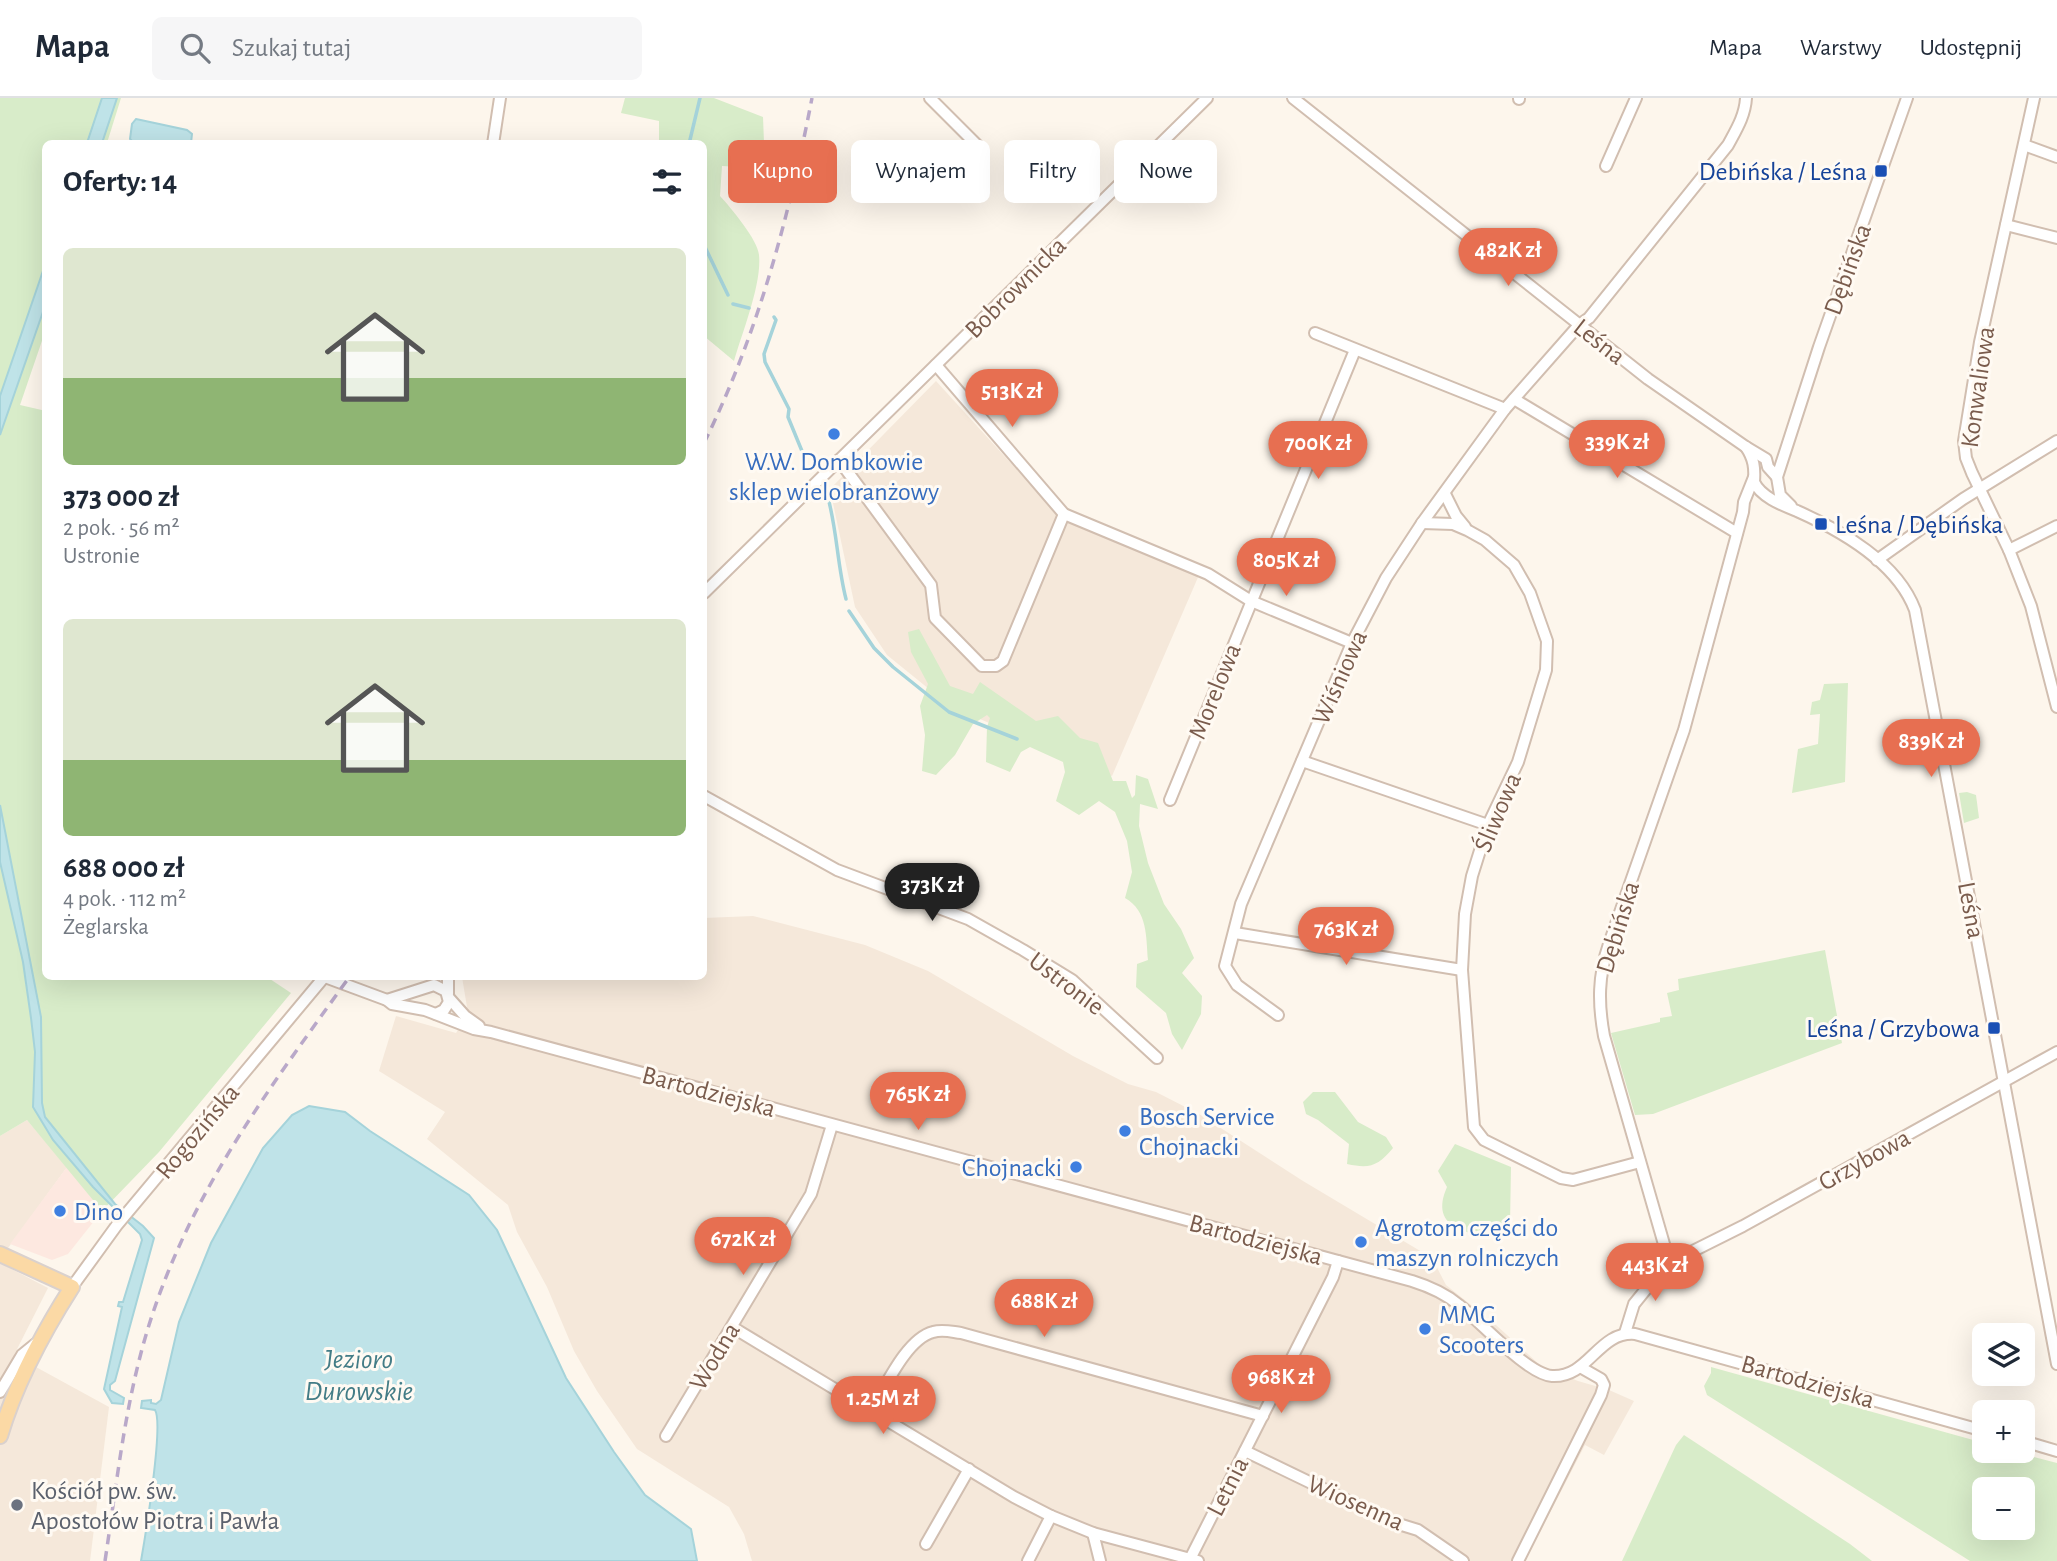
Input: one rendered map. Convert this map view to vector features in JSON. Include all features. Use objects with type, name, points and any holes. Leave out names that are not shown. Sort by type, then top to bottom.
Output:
[{"type":"main road","points":[[0,1254],[72,1287],[40,1340],[19,1383],[0,1436]]},
{"type":"street","points":[[494,140],[500,98]]},
{"type":"street","points":[[930,98],[972,140]]},
{"type":"street","name":"Bobrownicka","points":[[707,590],[1207,98]]},
{"type":"street","name":"Leśna","points":[[1293,98],[1664,391],[1766,459],[1768,467]]},
{"type":"street","points":[[1606,166],[1636,98]]},
{"type":"street","name":"Wiśniowa","points":[[1278,1015],[1237,985],[1224,966],[1241,904],[1352,643],[1386,578],[1422,523],[1505,409],[1579,325],[1589,318],[1728,145],[1742,115],[1746,98]]},
{"type":"street","name":"Dębińska","points":[[1777,481],[1788,440],[1907,98]]},
{"type":"street","name":"Konwaliowa","points":[[2034,98],[1980,342],[1964,440],[1966,458],[2031,606],[2057,707]]},
{"type":"street","points":[[2024,145],[2057,157]]},
{"type":"street","points":[[2006,225],[2057,238]]},
{"type":"street","points":[[1315,333],[1505,409]]},
{"type":"street","name":"Morelowa","points":[[1170,800],[1355,350]]},
{"type":"street","points":[[936,365],[1064,514],[1208,574],[1251,601],[1352,643]]},
{"type":"street","points":[[1514,399],[1737,533]]},
{"type":"street","name":"Dębińska","points":[[1768,467],[1788,440]]},
{"type":"street","points":[[1877,560],[1963,499],[2057,441]]},
{"type":"street","points":[[1746,447],[1752,457],[1755,486],[1764,492]]},
{"type":"street","points":[[839,460],[931,585],[935,618],[982,666],[996,666],[1003,661],[1064,514]]},
{"type":"street","points":[[1743,512],[1751,500],[1772,490],[1777,481],[1768,467],[1755,475]]},
{"type":"street","name":"Dębińska","points":[[1670,1265],[1604,1036],[1599,1003],[1600,977],[1606,952],[1684,730],[1744,502],[1755,475]]},
{"type":"street","name":"Leśna","points":[[1777,481],[1784,500],[1798,512]]},
{"type":"street","name":"Leśna","points":[[1764,492],[1773,501],[1845,537],[1877,560],[1895,575],[1902,585],[1917,618],[2057,1364]]},
{"type":"street","name":"Śliwowa","points":[[1445,494],[1467,530]]},
{"type":"street","name":"Śliwowa","points":[[1422,523],[1452,524],[1467,530],[1485,540],[1514,565],[1530,593],[1547,641],[1546,670],[1518,762],[1488,825],[1472,876],[1465,914],[1462,970],[1474,1127],[1484,1140],[1561,1178],[1573,1180],[1640,1162]]},
{"type":"street","points":[[2009,551],[2057,526]]},
{"type":"street","points":[[1302,761],[1488,825]]},
{"type":"street","name":"Ustronie","points":[[707,798],[837,870],[968,919],[1023,950],[1072,980],[1157,1058]]},
{"type":"street","points":[[1235,933],[1462,970]]},
{"type":"street","name":"Rogozińska","points":[[72,1287],[117,1225],[322,980]]},
{"type":"street","name":"Bartodziejska","points":[[333,980],[400,1007],[431,1012],[474,1029],[1412,1281],[1462,1307],[1539,1373],[1559,1376],[1580,1367]]},
{"type":"street","points":[[433,983],[420,997],[431,1012],[444,1010],[448,996],[447,980]]},
{"type":"street","points":[[387,1000],[433,983],[444,988],[448,996]]},
{"type":"street","name":"Bartodziejska","points":[[448,996],[470,1021],[491,1032]]},
{"type":"street","name":"Grzybowa","points":[[1670,1265],[2057,1052]]},
{"type":"street","name":"Wodna","points":[[666,1436],[811,1194],[832,1125]]},
{"type":"street","name":"Letnia","points":[[1192,1560],[1333,1277],[1338,1261]]},
{"type":"street","points":[[1518,1561],[1601,1395],[1604,1385],[1601,1379],[1580,1367],[1612,1337],[1625,1333],[1634,1304],[1670,1265]]},
{"type":"street","points":[[732,1327],[1051,1516],[1093,1533],[1192,1560]]},
{"type":"street","points":[[871,1410],[902,1360],[918,1340],[934,1331],[944,1331],[961,1333],[1263,1416]]},
{"type":"street","name":"Bartodziejska","points":[[1625,1333],[1640,1334],[1972,1428]]},
{"type":"street","points":[[0,1392],[22,1355],[40,1340]]},
{"type":"street","points":[[2035,1445],[2057,1451]]},
{"type":"street","name":"Wiosenna","points":[[1245,1451],[1392,1522],[1418,1530],[1463,1561]]},
{"type":"street","points":[[926,1544],[969,1469]]},
{"type":"street","points":[[1028,1561],[1051,1516]]},
{"type":"street","points":[[1093,1533],[1100,1561]]},
{"type":"shaded area","points":[[936,381],[1060,517],[1199,575],[1112,776],[950,706],[887,655],[855,607],[830,489]]},
{"type":"shaded area","points":[[753,916],[865,945],[928,971],[1073,1056],[1128,1084],[1156,1092],[1199,1114],[1303,1181],[1432,1258],[1446,1285],[1541,1366],[1634,1401],[1604,1455],[1585,1445],[1525,1561],[752,1561],[744,1534],[729,1507],[637,1449],[597,1391],[574,1351],[547,1287],[517,1232],[508,1205],[427,1139],[445,1112],[379,1071],[396,1016],[456,1033],[468,1013],[462,980],[707,980],[707,918]]},
{"type":"shaded area","points":[[27,1120],[67,1167],[0,1259],[0,1136]]},
{"type":"shaded area","points":[[67,1167],[102,1211],[68,1254],[52,1260],[10,1244]]},
{"type":"shaded area","points":[[0,1263],[48,1288],[14,1355],[109,1407],[90,1561],[0,1561]]},
{"type":"green space","points":[[0,98],[121,98],[108,140],[42,140],[42,341],[20,405],[42,410],[42,980],[272,980],[291,993],[159,1152],[102,1211],[27,1120],[0,1136]]},
{"type":"green space","points":[[625,98],[714,98],[763,117],[764,140],[728,140],[728,166],[722,166],[720,196],[749,233],[759,255],[755,294],[734,361],[707,338],[707,140],[659,140],[659,121],[621,113]]},
{"type":"green space","points":[[919,629],[950,686],[973,694],[980,682],[1036,721],[1058,716],[1080,738],[1098,743],[1113,781],[1126,781],[1132,798],[1135,795],[1136,775],[1148,779],[1158,809],[1140,804],[1139,826],[1148,863],[1164,904],[1181,929],[1194,958],[1182,973],[1202,996],[1201,1014],[1182,1050],[1172,1034],[1166,1013],[1136,987],[1137,964],[1148,960],[1146,934],[1138,910],[1125,898],[1132,872],[1127,841],[1115,812],[1099,801],[1079,815],[1056,801],[1065,772],[1063,762],[1030,747],[1021,752],[1010,772],[986,762],[987,727],[990,718],[987,715],[973,724],[955,755],[936,775],[922,771],[925,735],[920,706],[928,684],[911,652],[908,632]]},
{"type":"green space","points":[[1848,683],[1845,782],[1792,793],[1798,749],[1818,744],[1820,714],[1810,715],[1812,702],[1820,700],[1824,684]]},
{"type":"green space","points":[[1959,793],[1976,795],[1979,818],[1964,823]]},
{"type":"green space","points":[[1825,950],[1842,1043],[1653,1114],[1635,1115],[1611,1033],[1660,1022],[1660,1018],[1672,1016],[1667,993],[1679,990],[1678,979]]},
{"type":"green space","points":[[1313,1092],[1335,1092],[1358,1122],[1386,1137],[1393,1148],[1373,1165],[1347,1164],[1349,1144],[1306,1114],[1303,1102]]},
{"type":"green space","points":[[1455,1144],[1511,1167],[1510,1224],[1500,1239],[1455,1227],[1443,1212],[1447,1187],[1438,1171]]},
{"type":"green space","points":[[1711,1367],[1972,1440],[1972,1463],[2035,1463],[2035,1457],[2057,1463],[2057,1561],[1970,1561],[1707,1395],[1704,1386]]},
{"type":"green space","points":[[1684,1435],[1872,1561],[1622,1561],[1676,1445]]},
{"type":"water","points":[[102,98],[117,98],[103,140],[88,140]]},
{"type":"water","points":[[136,119],[187,130],[192,134],[191,140],[131,140],[132,124]]},
{"type":"water","points":[[42,274],[42,315],[0,435],[0,396]]},
{"type":"water","points":[[0,805],[41,1017],[42,1103],[45,1117],[115,1204],[154,1238],[115,1381],[110,1385],[110,1390],[124,1398],[123,1404],[112,1403],[104,1389],[122,1307],[118,1306],[119,1302],[123,1302],[142,1240],[140,1234],[93,1187],[53,1140],[33,1107],[35,1052],[23,962],[0,862]]},
{"type":"water","name":"Jezioro Durowskie","points":[[309,1106],[345,1112],[469,1195],[497,1230],[566,1378],[645,1495],[691,1529],[697,1561],[141,1561],[157,1436],[155,1410],[141,1408],[142,1401],[151,1400],[151,1403],[156,1404],[161,1400],[179,1322],[211,1243],[263,1148],[292,1115]]},
{"type":"waterway","points":[[690,140],[700,98]]},
{"type":"waterway","points":[[707,251],[728,295]]},
{"type":"waterway","points":[[733,304],[749,308]]},
{"type":"waterway","points":[[774,317],[776,320],[764,354],[765,362],[789,409],[788,417],[804,456]]},
{"type":"waterway","points":[[827,494],[846,599]]},
{"type":"waterway","points":[[849,611],[874,648],[893,667],[949,712],[1017,739]]},
{"type":"railway","points":[[707,437],[740,360],[770,274],[793,187],[812,98]]},
{"type":"railway","points":[[105,1561],[122,1442],[134,1383],[149,1325],[166,1276],[210,1185],[235,1143],[290,1059],[347,980]]},
{"type":"place","name":"Debińska / Leśna","points":[[1881,171]]},
{"type":"place","name":"W.W. Dombkowie sklep wielobranżowy","points":[[834,434]]},
{"type":"place","name":"Leśna / Dębińska","points":[[1821,524]]},
{"type":"place","name":"Leśna / Grzybowa","points":[[1994,1028]]},
{"type":"place","name":"Bosch Service Chojnacki","points":[[1125,1131]]},
{"type":"place","name":"Chojnacki","points":[[1076,1167]]},
{"type":"place","name":"Dino","points":[[60,1211]]},
{"type":"place","name":"Agrotom części do maszyn rolniczych","points":[[1361,1242]]},
{"type":"place","name":"MMG Scooters","points":[[1425,1329]]},
{"type":"place","name":"Kościół pw. św. Apostołów Piotra i Pawła","points":[[17,1505]]}]
